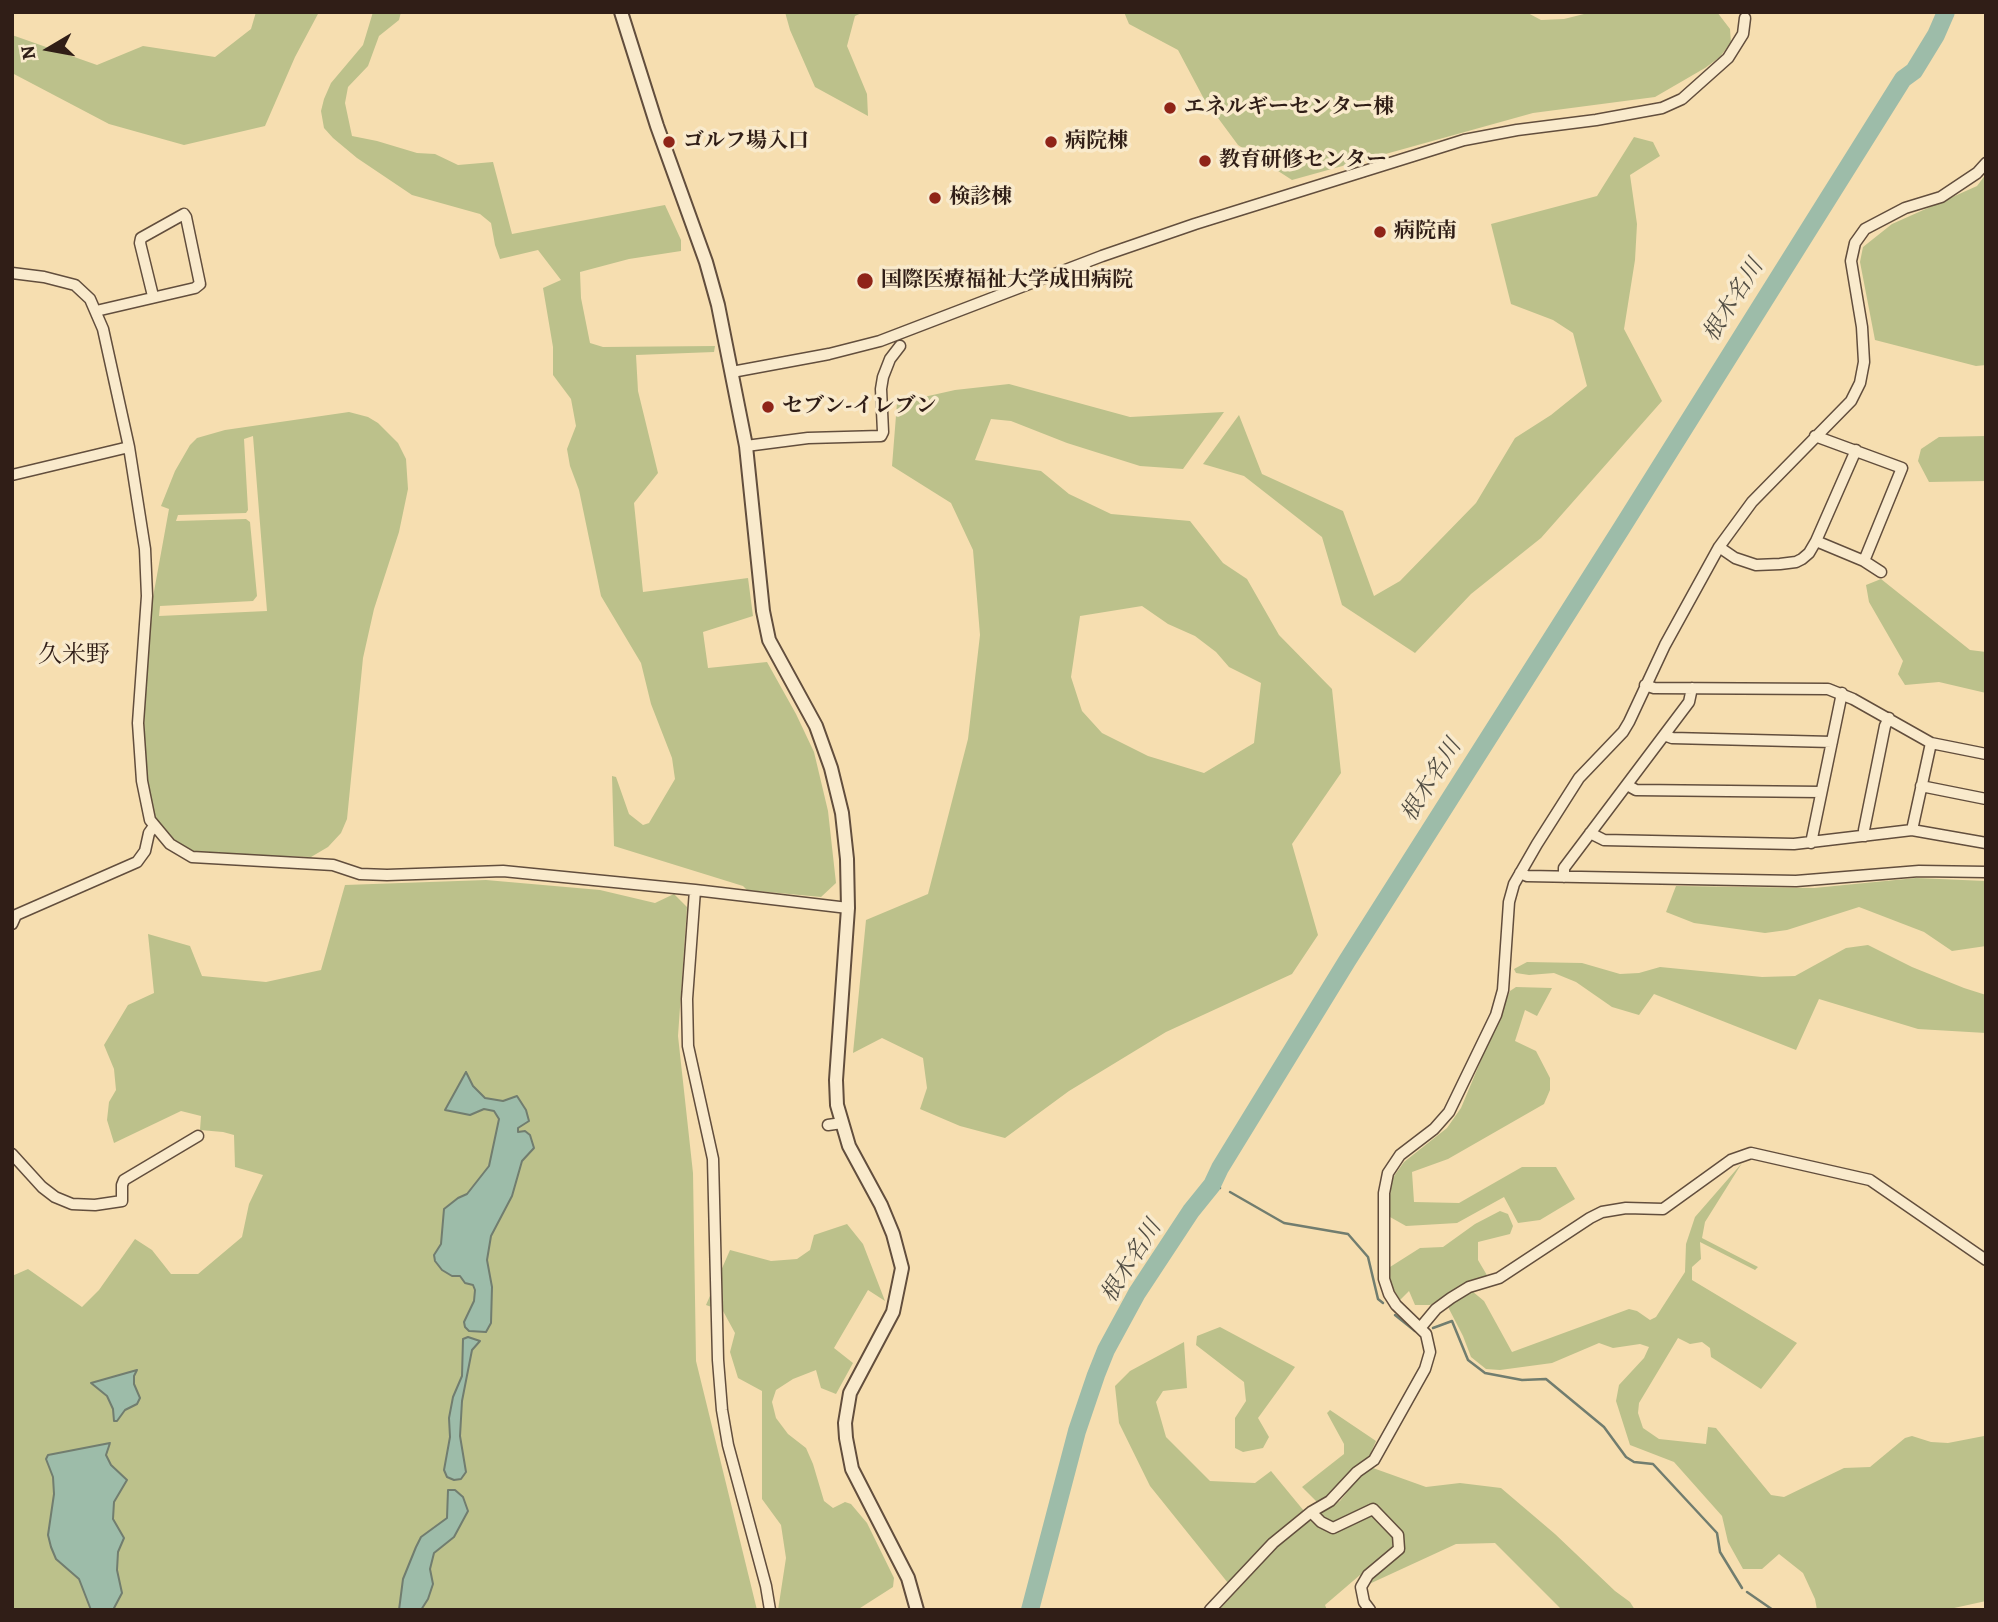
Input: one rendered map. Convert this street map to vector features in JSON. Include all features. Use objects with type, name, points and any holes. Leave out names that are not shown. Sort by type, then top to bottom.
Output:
[{"type":"street","points":[[621,12],[657,126],[706,262],[718,305],[746,446],[766,626],[775,654],[816,726],[831,768],[845,832],[848,908],[836,1080],[837,1105],[849,1146],[881,1205],[893,1234],[902,1268],[893,1311],[850,1394],[845,1423],[848,1453],[862,1490],[908,1578],[917,1610]]},
{"type":"street","points":[[732,372],[829,354],[880,341],[1183,228],[1464,140],[1662,108],[1682,99],[1728,58],[1743,34],[1745,18]]},
{"type":"street","points":[[1210,1610],[1253,1562],[1311,1512],[1330,1501],[1357,1472],[1374,1460],[1429,1359],[1429,1343],[1421,1327],[1396,1305],[1384,1279],[1383,1224],[1388,1172],[1400,1155],[1434,1129],[1449,1112],[1496,1016],[1503,990],[1509,902],[1520,873],[1579,778],[1623,732],[1645,685],[1719,547],[1752,502],[1851,401],[1860,383],[1864,362],[1862,327],[1851,261],[1855,243],[1865,229],[1905,208],[1941,197],[1977,173],[1986,163]]},
{"type":"street","points":[[96,311],[195,288],[200,284],[184,214],[141,238],[153,296]]},
{"type":"street","points":[[12,274],[44,277],[75,285],[82,290],[96,311],[103,328],[129,447],[146,571],[147,596],[138,723],[147,814],[153,826],[178,850],[185,855],[201,859],[316,864],[360,874],[387,876],[503,871],[848,908]]},
{"type":"street","points":[[746,446],[808,439],[881,436],[883,377],[890,359],[900,346]]},
{"type":"street","points":[[1815,436],[1902,468],[1864,561]]},
{"type":"street","points":[[12,475],[129,447]]},
{"type":"street","points":[[1719,547],[1745,562],[1780,564],[1802,559],[1816,541],[1856,450]]},
{"type":"street","points":[[1816,541],[1864,561],[1881,572]]},
{"type":"street","points":[[1645,685],[1654,688],[1828,689],[1842,693],[1931,743],[1986,754]]},
{"type":"street","points":[[1564,877],[1564,868],[1689,702],[1692,688]]},
{"type":"street","points":[[1811,843],[1842,693]]},
{"type":"street","points":[[1865,836],[1882,739],[1889,718]]},
{"type":"street","points":[[1664,735],[1672,738],[1832,742]]},
{"type":"street","points":[[1912,830],[1931,743]]},
{"type":"street","points":[[1627,785],[1636,790],[1822,792]]},
{"type":"street","points":[[1921,786],[1986,799]]},
{"type":"street","points":[[12,924],[16,915],[137,862],[145,851],[153,826]]},
{"type":"street","points":[[1590,833],[1604,839],[1811,843],[1912,830],[1986,843]]},
{"type":"street","points":[[1520,873],[1527,876],[1796,881],[1919,871],[1986,872]]},
{"type":"street","points":[[695,890],[687,999],[688,1046],[713,1159],[718,1360],[722,1410],[728,1445],[770,1610]]},
{"type":"street","points":[[828,1125],[842,1123]]},
{"type":"street","points":[[12,1154],[55,1197],[72,1204],[95,1205],[122,1202],[124,1180],[198,1136]]},
{"type":"street","points":[[1421,1327],[1436,1309],[1451,1298],[1469,1287],[1499,1278],[1590,1218],[1602,1212],[1626,1208],[1663,1209],[1731,1160],[1751,1153],[1870,1180],[1986,1260]]},
{"type":"street","points":[[1311,1512],[1321,1522],[1333,1528],[1373,1509],[1398,1535],[1399,1549],[1368,1575],[1361,1587],[1364,1602],[1370,1610]]},
{"type":"green space","points":[[256,12],[319,12],[295,57],[265,126],[184,145],[109,124],[12,73],[12,35],[97,65],[143,46],[215,57],[251,29]]},
{"type":"green space","points":[[373,12],[401,12],[399,20],[379,36],[368,66],[348,87],[345,103],[352,136],[417,153],[435,154],[458,165],[493,162],[512,234],[665,205],[681,240],[681,251],[629,259],[580,272],[581,298],[590,343],[603,347],[715,346],[714,352],[636,355],[638,391],[658,473],[634,503],[643,592],[748,578],[753,616],[703,632],[708,668],[767,662],[796,714],[814,752],[828,811],[836,883],[821,897],[747,890],[743,886],[614,846],[612,776],[616,777],[629,814],[643,825],[649,823],[675,779],[672,758],[651,704],[641,663],[601,596],[579,490],[570,466],[567,449],[576,426],[571,399],[553,375],[553,347],[543,288],[561,280],[538,250],[500,259],[491,223],[480,214],[412,195],[357,158],[324,128],[321,111],[324,99],[331,83],[363,45]]},
{"type":"green space","points":[[785,12],[864,12],[855,16],[847,46],[867,94],[868,116],[815,87]]},
{"type":"green space","points":[[1124,12],[1526,12],[1541,20],[1564,19],[1592,12],[1717,12],[1730,29],[1731,42],[1720,57],[1705,68],[1655,97],[1533,113],[1292,180],[1238,145],[1204,99],[1178,50],[1129,24]]},
{"type":"green space","points":[[1634,137],[1653,142],[1660,156],[1630,175],[1637,224],[1635,260],[1624,329],[1662,401],[1541,538],[1471,594],[1415,653],[1342,605],[1322,537],[1244,476],[1203,464],[1239,415],[1262,474],[1343,511],[1374,596],[1400,581],[1476,503],[1515,438],[1551,415],[1587,386],[1573,333],[1553,320],[1511,304],[1491,224],[1597,196]]},
{"type":"green space","points":[[1986,174],[1986,365],[1976,366],[1875,340],[1860,262],[1863,247],[1892,224],[1977,186]]},
{"type":"green space","points":[[1009,384],[1130,417],[1224,412],[1183,469],[1140,466],[1067,443],[1011,421],[991,419],[975,460],[1041,471],[1069,494],[1111,514],[1190,521],[1223,563],[1247,579],[1279,635],[1332,689],[1341,773],[1292,844],[1318,935],[1292,974],[1166,1032],[1069,1091],[1005,1138],[960,1126],[920,1109],[927,1088],[923,1058],[882,1038],[853,1053],[866,920],[928,894],[968,739],[980,635],[973,550],[951,503],[892,466],[897,403],[955,390]],"holes":[[[1142,606],[1168,624],[1195,636],[1216,652],[1229,667],[1261,683],[1254,743],[1204,773],[1148,756],[1102,733],[1082,711],[1071,677],[1080,616]]]},
{"type":"green space","points":[[349,412],[378,423],[398,443],[406,459],[408,489],[399,532],[374,609],[363,658],[347,819],[341,833],[328,847],[311,857],[192,853],[172,839],[155,818],[148,798],[144,746],[145,672],[153,597],[169,509],[161,506],[175,471],[190,445],[197,438],[225,430]],"holes":[[[253,436],[267,611],[159,616],[160,606],[253,601],[257,596],[250,522],[246,519],[176,521],[178,515],[246,513],[244,439]]]},
{"type":"green space","points":[[1986,436],[1986,481],[1929,482],[1918,461],[1921,449],[1939,437]]},
{"type":"green space","points":[[1881,579],[1970,650],[1986,652],[1986,693],[1939,682],[1905,685],[1898,674],[1903,661],[1869,602],[1866,585]]},
{"type":"green space","points":[[1916,878],[1986,881],[1986,946],[1952,951],[1924,932],[1859,907],[1787,930],[1765,933],[1694,923],[1666,912],[1676,886],[1814,888]]},
{"type":"green space","points":[[486,880],[600,890],[655,903],[674,894],[687,907],[678,1036],[693,1173],[696,1361],[757,1610],[12,1610],[12,1276],[28,1269],[82,1307],[99,1290],[135,1239],[152,1250],[171,1274],[198,1274],[242,1237],[249,1204],[263,1175],[235,1167],[234,1135],[200,1130],[201,1116],[181,1111],[114,1143],[107,1120],[109,1102],[116,1090],[114,1069],[104,1045],[128,1005],[154,993],[148,934],[190,946],[202,976],[266,982],[321,970],[345,885]]},
{"type":"green space","points":[[1868,945],[1912,967],[1986,995],[1986,1033],[1918,1029],[1819,999],[1796,1050],[1654,994],[1639,1015],[1612,1007],[1576,982],[1554,973],[1529,975],[1516,973],[1514,969],[1527,962],[1582,963],[1620,974],[1639,973],[1660,967],[1762,977],[1795,976],[1846,948]]},
{"type":"green space","points":[[1516,987],[1552,988],[1537,1016],[1525,1010],[1515,1041],[1536,1051],[1550,1078],[1550,1090],[1544,1104],[1448,1159],[1412,1172],[1414,1202],[1459,1203],[1522,1167],[1556,1167],[1575,1199],[1540,1220],[1518,1223],[1504,1197],[1457,1223],[1406,1226],[1390,1217],[1392,1179],[1404,1162],[1447,1128],[1461,1108],[1510,991]]},
{"type":"green space","points":[[1742,1163],[1705,1222],[1702,1238],[1758,1267],[1755,1270],[1700,1242],[1701,1259],[1692,1267],[1692,1280],[1797,1343],[1761,1389],[1711,1357],[1710,1348],[1702,1342],[1690,1344],[1678,1338],[1639,1403],[1638,1413],[1643,1428],[1659,1439],[1706,1444],[1708,1427],[1716,1428],[1771,1495],[1784,1497],[1844,1468],[1870,1467],[1905,1438],[1912,1436],[1931,1442],[1948,1443],[1984,1436],[1986,1601],[1945,1610],[1817,1610],[1803,1573],[1779,1554],[1762,1569],[1743,1569],[1728,1542],[1722,1516],[1674,1462],[1630,1445],[1616,1401],[1619,1385],[1644,1358],[1649,1347],[1640,1344],[1613,1348],[1599,1343],[1552,1363],[1500,1370],[1486,1369],[1471,1357],[1447,1305],[1463,1293],[1472,1291],[1484,1301],[1512,1352],[1629,1309],[1650,1320],[1656,1317],[1685,1272],[1686,1244],[1695,1217]]},
{"type":"green space","points":[[1500,1211],[1508,1214],[1513,1226],[1510,1234],[1478,1242],[1478,1260],[1488,1277],[1465,1285],[1430,1305],[1415,1305],[1409,1291],[1400,1300],[1389,1281],[1390,1267],[1420,1248],[1443,1247],[1475,1224]]},
{"type":"green space","points":[[847,1224],[863,1244],[885,1301],[868,1290],[834,1348],[853,1363],[836,1394],[821,1388],[816,1370],[793,1379],[776,1390],[772,1402],[776,1418],[788,1434],[806,1448],[824,1501],[833,1508],[845,1502],[851,1504],[867,1523],[894,1578],[893,1587],[857,1610],[778,1610],[786,1558],[781,1525],[762,1499],[762,1391],[738,1378],[730,1352],[735,1333],[723,1311],[706,1305],[730,1250],[771,1261],[797,1259],[810,1250],[814,1235]]},
{"type":"green space","points":[[1220,1327],[1295,1367],[1258,1418],[1269,1437],[1263,1448],[1243,1452],[1235,1448],[1235,1418],[1246,1401],[1244,1382],[1196,1345],[1197,1336]]},
{"type":"green space","points":[[1184,1342],[1187,1388],[1163,1391],[1156,1402],[1166,1437],[1210,1481],[1255,1483],[1271,1471],[1304,1511],[1228,1583],[1150,1486],[1119,1423],[1115,1386],[1130,1371]]},
{"type":"green space","points":[[1330,1410],[1376,1441],[1370,1455],[1329,1496],[1318,1503],[1302,1487],[1344,1454],[1344,1444],[1327,1413]]},
{"type":"green space","points":[[1373,1468],[1426,1487],[1460,1483],[1501,1488],[1630,1602],[1635,1610],[1562,1610],[1495,1543],[1456,1544],[1367,1585],[1360,1575],[1325,1605],[1327,1610],[1219,1610],[1277,1547],[1308,1521],[1340,1501],[1360,1476]]},
{"type":"shaded area","points":[[466,1072],[473,1086],[485,1098],[503,1101],[517,1096],[529,1121],[518,1128],[518,1132],[525,1131],[530,1135],[534,1148],[522,1161],[512,1196],[491,1236],[487,1260],[492,1287],[491,1323],[486,1332],[469,1331],[465,1327],[464,1322],[474,1301],[473,1285],[465,1283],[460,1276],[452,1276],[442,1270],[434,1255],[441,1244],[444,1209],[467,1194],[489,1166],[499,1119],[494,1111],[484,1109],[470,1115],[445,1110]]},
{"type":"shaded area","points":[[468,1337],[480,1341],[472,1350],[462,1401],[460,1436],[466,1472],[461,1479],[454,1480],[447,1477],[444,1470],[450,1437],[449,1418],[453,1397],[462,1376],[463,1339]]},
{"type":"shaded area","points":[[137,1370],[134,1384],[140,1398],[137,1404],[125,1410],[117,1421],[114,1421],[113,1409],[107,1396],[91,1383]]},
{"type":"shaded area","points":[[110,1443],[106,1455],[111,1465],[127,1480],[114,1502],[113,1519],[124,1538],[118,1552],[117,1570],[122,1593],[113,1610],[91,1610],[79,1579],[56,1559],[51,1547],[48,1535],[54,1494],[53,1477],[46,1459],[48,1455]]},
{"type":"shaded area","points":[[448,1490],[455,1490],[463,1497],[468,1511],[454,1537],[434,1553],[430,1569],[433,1584],[421,1610],[399,1610],[403,1579],[421,1537],[447,1518]]},
{"type":"waterway","name":"根木名川","points":[[1030,1610],[1077,1431],[1106,1350],[1137,1293],[1191,1211],[1212,1185],[1347,961],[1903,79],[1914,71],[1936,35],[1946,12]]},
{"type":"waterway","points":[[1212,1185],[1220,1188]]},
{"type":"waterway","points":[[1230,1192],[1284,1223],[1348,1234],[1368,1257],[1378,1299],[1383,1303]]},
{"type":"waterway","points":[[1395,1315],[1415,1331]]},
{"type":"waterway","points":[[1433,1328],[1452,1321],[1468,1360],[1485,1373],[1522,1380],[1546,1379],[1604,1427],[1626,1457],[1634,1462],[1653,1464],[1717,1533],[1720,1552],[1742,1588]]},
{"type":"waterway","points":[[1747,1592],[1773,1610]]},
{"type":"place","name":"エネルギーセンター棟","points":[[1170,108]]},
{"type":"place","name":"ゴルフ場入口","points":[[669,142]]},
{"type":"place","name":"病院棟","points":[[1051,142]]},
{"type":"place","name":"教育研修センター","points":[[1205,161]]},
{"type":"place","name":"検診棟","points":[[935,198]]},
{"type":"place","name":"病院南","points":[[1380,232]]},
{"type":"place","name":"国際医療福祉大学成田病院","points":[[865,281]]},
{"type":"place","name":"セブン-イレブン","points":[[768,407]]},
{"type":"district","name":"久米野","points":[[74,656]]}]
